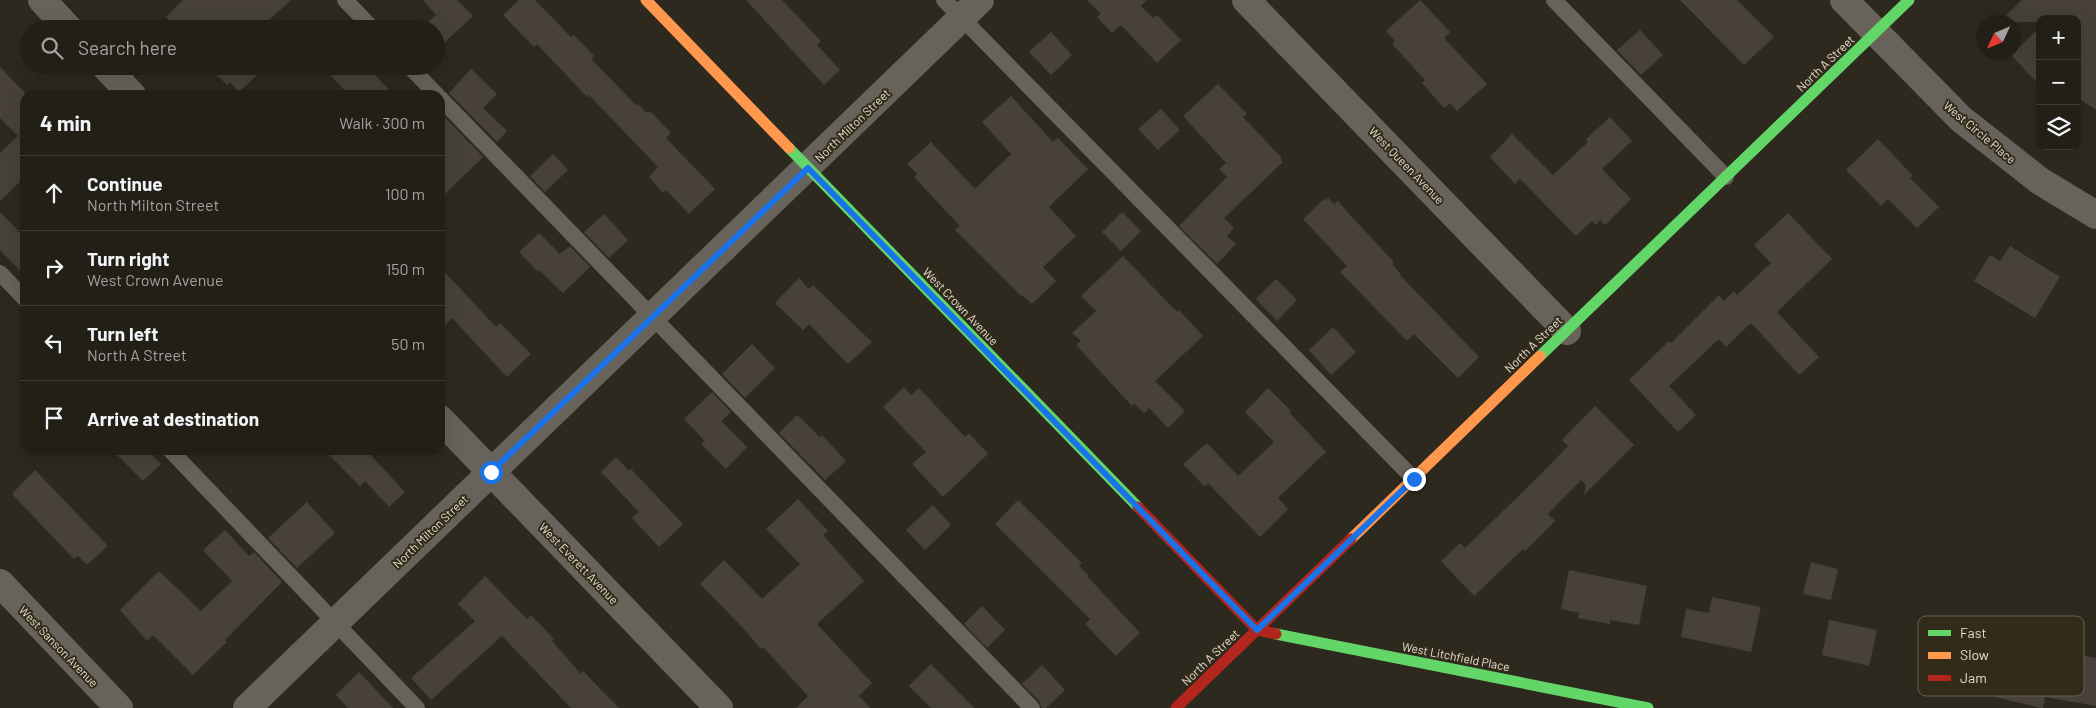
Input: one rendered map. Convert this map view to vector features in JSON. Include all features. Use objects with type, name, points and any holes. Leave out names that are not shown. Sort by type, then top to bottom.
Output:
[{"type":"street","points":[[42,0],[61,20]]},
{"type":"street","name":"West Crown Avenue","points":[[646,0],[1257,630]]},
{"type":"street","name":"West Queen Avenue","points":[[1246,0],[1567,331]]},
{"type":"street","name":"West Circle Place","points":[[1844,0],[1961,119],[2040,182],[2096,216]]},
{"type":"street","name":"North A Street","points":[[1176,708],[1910,0]]},
{"type":"street","name":"North Milton Street","points":[[247,708],[808,168],[962,6]]},
{"type":"street","points":[[113,75],[127,90]]},
{"type":"street","name":"West Everett Avenue","points":[[445,423],[719,708]]},
{"type":"street","name":"West Sanson Avenue","points":[[0,583],[119,708]]},
{"type":"street","name":"West Litchfield Place","points":[[1257,630],[1648,708]]},
{"type":"lane","points":[[345,0],[364,20]]},
{"type":"lane","points":[[1554,0],[1726,177]]},
{"type":"lane","points":[[962,6],[1414,479]]},
{"type":"lane","points":[[418,75],[432,90]]},
{"type":"lane","points":[[445,103],[651,318],[1032,708]]},
{"type":"lane","points":[[0,273],[20,294]]},
{"type":"lane","points":[[175,455],[417,708]]},
{"type":"building","points":[[183,0],[291,0],[269,20],[169,20],[166,17]]},
{"type":"building","points":[[423,0],[457,0],[473,16],[445,42],[445,20],[430,20],[436,15]]},
{"type":"building","points":[[519,0],[535,0],[571,37],[574,35],[594,56],[591,59],[636,105],[638,104],[647,113],[650,111],[671,133],[666,138],[715,189],[689,214],[666,190],[663,193],[649,177],[658,167],[589,95],[587,97],[537,44],[534,47],[503,15]]},
{"type":"building","points":[[746,0],[782,0],[821,41],[817,45],[840,70],[824,85]]},
{"type":"building","points":[[1087,0],[1147,0],[1141,6],[1153,18],[1157,15],[1181,40],[1157,63],[1121,25],[1112,33],[1097,17],[1101,14]]},
{"type":"building","points":[[1420,0],[1450,32],[1444,38],[1487,84],[1457,111],[1450,103],[1444,108],[1422,83],[1425,80],[1392,44],[1395,41],[1386,31]]},
{"type":"building","points":[[1680,0],[1737,0],[1774,37],[1744,65]]},
{"type":"building","points":[[2022,0],[2096,0],[2096,110],[2081,100],[2081,15],[2036,15],[2036,22],[2021,22],[2021,15],[2006,15]]},
{"type":"building","points":[[1640,30],[1663,55],[1641,75],[1617,50]]},
{"type":"building","points":[[2036,31],[2036,82],[2016,60],[2021,60],[2021,45]]},
{"type":"building","points":[[1051,32],[1072,55],[1051,75],[1029,52]]},
{"type":"building","points":[[0,67],[22,90],[20,90],[20,182],[0,201],[0,153],[18,136],[0,118]]},
{"type":"building","points":[[471,69],[497,94],[483,108],[507,131],[497,142],[449,93]]},
{"type":"building","points":[[217,75],[257,75],[241,90],[237,90],[230,82],[227,85]]},
{"type":"building","points":[[330,75],[375,75],[389,90],[344,90]]},
{"type":"building","points":[[1218,84],[1247,114],[1243,117],[1282,158],[1280,159],[1283,162],[1224,218],[1234,228],[1227,236],[1236,244],[1217,264],[1179,226],[1227,177],[1219,169],[1226,163],[1183,116]]},
{"type":"building","points":[[1011,96],[1053,142],[1058,138],[1088,169],[1049,207],[1076,236],[1043,267],[1056,281],[1032,304],[1021,296],[955,230],[960,226],[914,177],[917,174],[907,164],[931,142],[975,189],[1011,154],[982,122]]},
{"type":"building","points":[[1161,109],[1180,130],[1158,150],[1138,129]]},
{"type":"building","points":[[445,117],[483,157],[445,194]]},
{"type":"building","points":[[1610,117],[1632,141],[1602,169],[1631,199],[1605,225],[1600,220],[1596,225],[1592,221],[1576,236],[1520,179],[1515,184],[1490,157],[1512,134],[1553,175],[1588,142],[1586,139]]},
{"type":"building","points":[[1878,139],[1913,176],[1910,178],[1939,207],[1917,228],[1888,199],[1881,206],[1846,170]]},
{"type":"building","points":[[553,154],[568,170],[545,192],[530,176]]},
{"type":"building","points":[[1328,198],[1334,204],[1338,201],[1394,262],[1392,264],[1400,275],[1479,357],[1458,378],[1414,334],[1407,341],[1340,272],[1347,266],[1303,219],[1324,199],[1325,201]]},
{"type":"building","points":[[0,212],[20,233],[20,271],[0,250]]},
{"type":"building","points":[[1122,212],[1141,231],[1121,251],[1102,232]]},
{"type":"building","points":[[1788,213],[1832,259],[1777,312],[1819,357],[1799,375],[1751,323],[1726,347],[1719,339],[1669,386],[1696,415],[1678,432],[1629,380],[1669,341],[1671,343],[1719,295],[1724,301],[1734,291],[1737,295],[1771,263],[1754,245]]},
{"type":"building","points":[[604,214],[628,240],[609,258],[584,232]]},
{"type":"building","points":[[539,233],[560,254],[570,246],[590,267],[563,293],[539,270],[538,272],[519,252]]},
{"type":"building","points":[[2010,246],[2060,277],[2035,318],[1974,281],[1990,255],[2000,261]]},
{"type":"building","points":[[1123,256],[1203,336],[1155,381],[1185,411],[1168,428],[1149,408],[1144,413],[1134,403],[1132,406],[1076,345],[1081,341],[1072,333],[1096,311],[1081,296]]},
{"type":"building","points":[[445,272],[496,327],[500,323],[531,354],[507,377],[452,318],[445,325]]},
{"type":"building","points":[[799,278],[809,289],[813,285],[872,342],[848,364],[809,324],[803,330],[775,303]]},
{"type":"building","points":[[1276,279],[1297,300],[1277,321],[1256,299]]},
{"type":"building","points":[[1333,327],[1356,352],[1331,375],[1309,350]]},
{"type":"building","points":[[752,344],[775,368],[745,398],[722,374]]},
{"type":"building","points":[[904,387],[911,395],[919,388],[965,437],[969,433],[988,454],[943,497],[912,464],[926,452],[883,407]]},
{"type":"building","points":[[1268,388],[1291,411],[1290,413],[1326,452],[1278,498],[1288,509],[1260,537],[1208,483],[1205,487],[1183,464],[1207,443],[1238,476],[1274,442],[1245,412]]},
{"type":"building","points":[[712,392],[731,412],[721,421],[747,447],[726,469],[701,444],[705,441],[684,419]]},
{"type":"building","points":[[1595,406],[1634,445],[1584,495],[1586,485],[1581,480],[1548,514],[1555,521],[1525,551],[1523,549],[1474,596],[1441,561],[1460,543],[1465,548],[1537,478],[1568,446],[1562,440]]},
{"type":"building","points":[[797,415],[820,437],[822,435],[846,461],[825,480],[779,433]]},
{"type":"building","points":[[117,455],[152,455],[161,464],[143,481]]},
{"type":"building","points":[[329,455],[371,455],[405,492],[389,507],[365,481],[360,486]]},
{"type":"building","points":[[616,457],[629,471],[631,469],[683,524],[659,547],[632,518],[639,512],[601,472]]},
{"type":"building","points":[[35,470],[108,546],[87,565],[78,556],[74,559],[12,494]]},
{"type":"building","points":[[798,499],[828,531],[823,535],[864,581],[817,624],[872,683],[859,696],[870,708],[796,708],[808,696],[763,647],[761,649],[700,584],[724,560],[762,599],[800,564],[766,529]]},
{"type":"building","points":[[1018,500],[1082,563],[1079,566],[1087,576],[1140,633],[1116,656],[1085,624],[1090,619],[995,524]]},
{"type":"building","points":[[307,502],[335,533],[297,568],[268,538]]},
{"type":"building","points":[[933,505],[951,525],[925,550],[906,530]]},
{"type":"building","points":[[225,530],[249,556],[254,552],[282,582],[225,640],[227,642],[193,675],[153,635],[147,641],[120,610],[159,571],[201,611],[232,581],[203,550]]},
{"type":"building","points":[[1811,562],[1838,569],[1831,600],[1803,594]]},
{"type":"building","points":[[1569,570],[1647,586],[1639,625],[1610,620],[1610,624],[1578,618],[1579,613],[1561,609]]},
{"type":"building","points":[[485,576],[527,619],[531,615],[554,639],[552,641],[581,674],[583,671],[619,708],[571,708],[502,636],[431,700],[411,678],[475,621],[458,604]]},
{"type":"building","points":[[1712,597],[1761,607],[1751,652],[1681,637],[1686,609],[1709,613]]},
{"type":"building","points":[[982,606],[1005,630],[987,648],[964,624]]},
{"type":"building","points":[[1829,620],[1877,630],[1869,666],[1822,655]]},
{"type":"building","points":[[2084,656],[2096,658],[2096,706],[2045,697],[2043,708],[2041,708],[1995,697],[2084,696]]},
{"type":"building","points":[[931,664],[974,708],[931,708],[909,686]]},
{"type":"building","points":[[1042,665],[1065,690],[1046,708],[1042,708],[1039,701],[1022,684]]},
{"type":"building","points":[[359,672],[393,708],[348,708],[336,695]]},
{"type":"traffic: fast","points":[[1540,356],[1909,0]]},
{"type":"traffic: fast","points":[[789,148],[1138,507]]},
{"type":"traffic: fast","points":[[1276,634],[1648,708]]},
{"type":"traffic: slow","points":[[646,0],[789,148]]},
{"type":"traffic: slow","points":[[1351,539],[1540,356]]},
{"type":"traffic: jam","points":[[1138,507],[1257,630],[1276,634]]},
{"type":"traffic: jam","points":[[1176,708],[1351,539]]},
{"type":"route","points":[[491,472],[808,168],[1257,630],[1414,479]]}]
